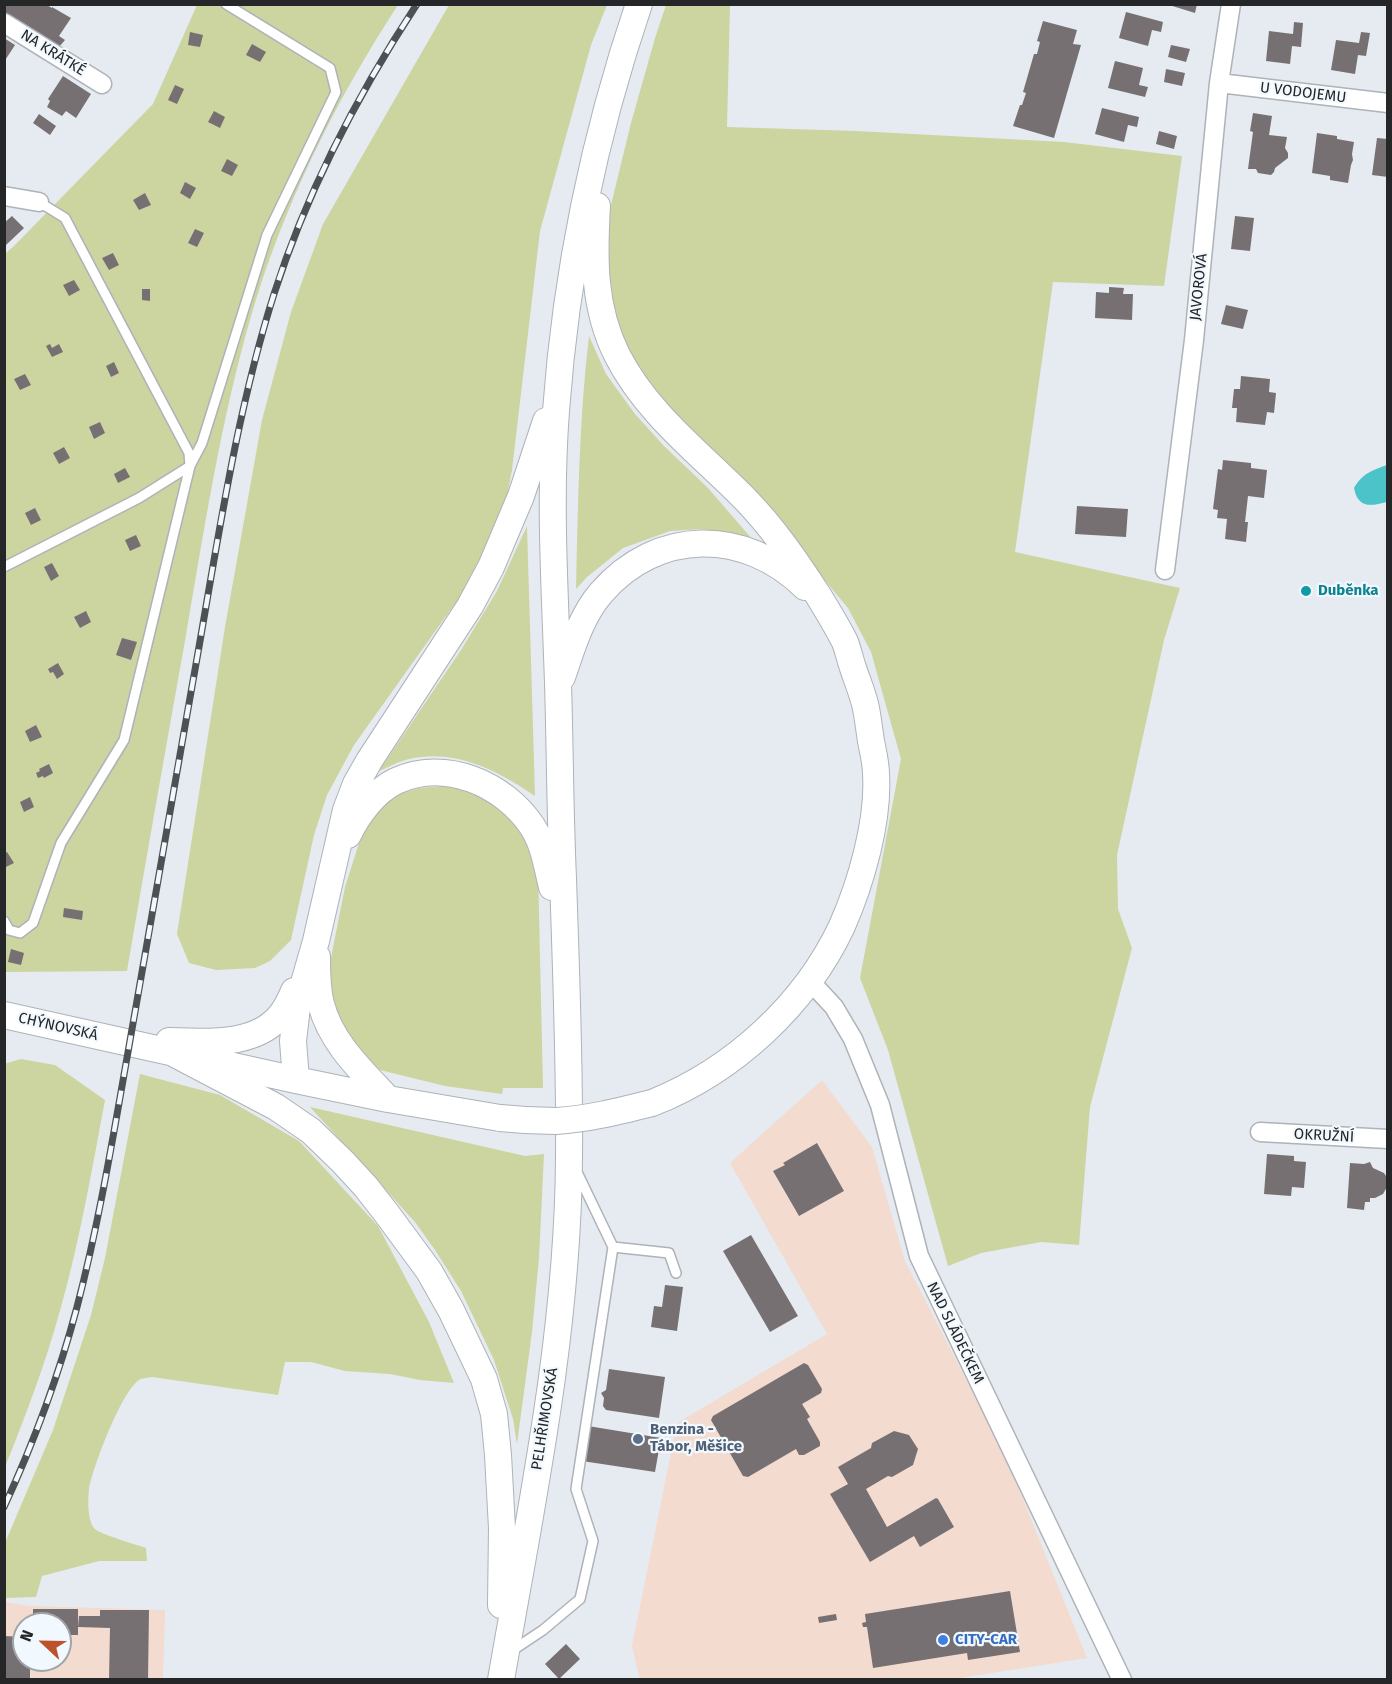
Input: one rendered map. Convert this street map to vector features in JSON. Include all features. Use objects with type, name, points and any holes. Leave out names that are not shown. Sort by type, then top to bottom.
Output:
[{"type":"main road","points":[[566,971],[553,498],[554,438],[560,362],[576,247],[594,157],[639,4]]},
{"type":"main road","points":[[112,1039],[388,1099],[500,1118],[537,1121],[573,1119],[614,1113],[652,1103],[702,1078],[748,1046],[779,1016],[810,981],[837,936],[853,901],[874,817],[876,774],[865,705],[845,643],[825,606],[780,539],[746,501],[658,414],[642,394],[617,354],[607,332],[599,304],[596,281],[596,208],[600,156],[608,105]]},
{"type":"main road","points":[[297,1080],[293,1041],[294,1023],[316,941],[346,810],[356,784],[369,761],[470,606],[495,557],[521,496],[536,453],[550,408],[560,362]]},
{"type":"main road","points":[[558,690],[582,623],[600,595],[620,575],[639,561],[676,546],[713,543],[747,551],[764,558],[798,580],[825,606]]},
{"type":"main road","points":[[334,865],[352,827],[365,808],[384,789],[396,781],[422,773],[435,772],[453,773],[483,783],[510,801],[522,813],[540,841],[551,885],[566,971]]},
{"type":"main road","points":[[112,1039],[220,1041],[246,1036],[267,1027],[283,1013],[289,1003],[316,941]]},
{"type":"main road","points":[[316,941],[321,1004],[328,1024],[348,1055],[388,1099]]},
{"type":"main road","name":"PELHŘIMOVSKÁ","points":[[500,1680],[544,1431],[557,1338],[566,1240],[570,1156],[566,971]]},
{"type":"main road","name":"CHÝNOVSKÁ","points":[[4,1015],[112,1039]]},
{"type":"main road","points":[[175,1054],[276,1107],[311,1131],[343,1162],[387,1214],[429,1271],[451,1310],[483,1379],[494,1414],[502,1551],[500,1680]]},
{"type":"street","name":"JAVOROVÁ","points":[[1165,570],[1194,340],[1220,83],[1231,4]]},
{"type":"street","name":"NA KRÁTKÉ","points":[[4,23],[102,84]]},
{"type":"street","name":"U VODOJEMU","points":[[1220,83],[1388,103]]},
{"type":"street","points":[[4,196],[39,202]]},
{"type":"street","name":"NAD SLÁDEČKEM","points":[[810,981],[834,1008],[853,1039],[880,1105],[919,1256],[1122,1680]]},
{"type":"street","name":"OKRUŽNÍ","points":[[1260,1132],[1388,1139]]},
{"type":"lane","points":[[7,925],[20,933],[33,923],[61,843],[124,740],[190,466],[202,443],[267,235],[336,92],[330,68],[226,4]]},
{"type":"lane","points":[[39,202],[65,218],[189,453],[190,466]]},
{"type":"lane","points":[[4,567],[139,498],[190,466]]},
{"type":"lane","points":[[506,1655],[543,1630],[580,1599],[593,1541],[576,1489],[613,1247],[570,1156]]},
{"type":"lane","points":[[613,1247],[669,1253],[676,1273]]},
{"type":"shaded area","points":[[822,1080],[872,1147],[905,1261],[1006,1457],[1087,1658],[954,1679],[640,1680],[632,1646],[677,1423],[827,1334],[730,1163]]},
{"type":"shaded area","points":[[5,1602],[30,1606],[165,1610],[163,1679],[5,1680]]},
{"type":"green space","points":[[197,5],[398,5],[338,106],[303,177],[273,250],[247,329],[226,416],[209,503],[127,971],[5,972],[5,254],[153,104]]},
{"type":"green space","points":[[449,5],[607,5],[591,45],[540,231],[512,470],[504,511],[461,595],[354,745],[327,795],[314,835],[291,940],[270,961],[255,968],[216,970],[189,963],[177,934],[225,627],[262,420],[291,312],[323,224]]},
{"type":"green space","points":[[666,5],[730,5],[727,127],[1064,142],[1182,156],[1164,286],[1053,282],[1015,552],[1180,588],[1164,640],[1117,855],[1118,909],[1132,948],[1090,1107],[1079,1245],[1041,1242],[981,1253],[948,1266],[888,1050],[860,978],[901,759],[871,652],[848,608],[746,486],[644,380],[626,349],[609,295],[606,239],[610,209],[631,123]]},
{"type":"green space","points":[[589,336],[606,374],[635,414],[664,446],[708,488],[759,547],[730,533],[701,529],[670,531],[623,548],[587,577],[576,589],[581,431]]},
{"type":"green space","points":[[527,526],[535,796],[491,770],[460,759],[426,756],[409,759],[379,771],[461,650],[497,591]]},
{"type":"green space","points":[[445,786],[472,792],[499,808],[523,831],[538,869],[543,1088],[503,1088],[502,1094],[445,1086],[380,1070],[361,1053],[335,1007],[327,978],[345,887],[361,837],[383,805],[400,794],[418,788]]},
{"type":"green space","points":[[21,1059],[55,1065],[105,1100],[80,1230],[61,1307],[35,1388],[5,1467],[4,1064]]},
{"type":"green space","points":[[140,1074],[220,1095],[299,1141],[378,1226],[429,1322],[454,1383],[390,1374],[345,1371],[311,1362],[285,1362],[278,1395],[152,1377],[140,1379],[132,1387],[116,1414],[92,1478],[88,1504],[89,1515],[95,1529],[146,1548],[147,1561],[99,1561],[42,1576],[36,1597],[5,1598],[5,1543],[53,1430],[91,1315],[105,1258]]},
{"type":"green space","points":[[310,1107],[525,1156],[544,1154],[539,1258],[517,1444],[513,1419],[494,1360],[461,1291],[415,1222]]},
{"type":"water","points":[[1387,465],[1387,502],[1371,505],[1362,503],[1354,488],[1357,483],[1368,473]]},
{"type":"building","points":[[1166,4],[1197,4],[1195,13]]},
{"type":"building","points":[[4,5],[52,7],[71,18],[59,36],[65,40],[59,47],[4,12]]},
{"type":"building","points":[[1126,12],[1163,22],[1161,32],[1152,30],[1148,46],[1119,38]]},
{"type":"building","points":[[1043,21],[1077,30],[1073,44],[1081,45],[1054,138],[1013,126],[1026,93],[1023,92],[1034,54],[1037,54],[1040,42],[1037,41]]},
{"type":"building","points":[[1294,22],[1303,23],[1301,47],[1292,46],[1290,64],[1266,61],[1269,31],[1293,34]]},
{"type":"building","points":[[190,32],[203,35],[200,47],[188,45]]},
{"type":"building","points":[[1361,32],[1370,33],[1366,56],[1358,55],[1355,74],[1331,70],[1336,40],[1359,43]]},
{"type":"building","points":[[4,38],[15,45],[4,62]]},
{"type":"building","points":[[252,44],[266,52],[260,62],[246,55]]},
{"type":"building","points":[[1171,45],[1190,49],[1186,62],[1168,57]]},
{"type":"building","points":[[1115,61],[1143,68],[1139,85],[1148,87],[1145,97],[1108,88]]},
{"type":"building","points":[[1166,69],[1185,73],[1182,86],[1164,82]]},
{"type":"building","points":[[63,76],[91,94],[76,118],[66,111],[62,116],[47,107],[50,101],[48,99]]},
{"type":"building","points":[[175,85],[184,89],[177,104],[168,100]]},
{"type":"building","points":[[1102,108],[1139,117],[1137,127],[1128,125],[1124,142],[1095,134]]},
{"type":"building","points":[[214,111],[225,117],[220,128],[208,122]]},
{"type":"building","points":[[1253,113],[1272,116],[1269,135],[1287,137],[1285,148],[1288,158],[1275,168],[1271,175],[1258,173],[1256,169],[1248,169]]},
{"type":"building","points":[[39,114],[56,126],[50,135],[33,123]]},
{"type":"building","points":[[1159,131],[1177,136],[1174,149],[1156,144]]},
{"type":"building","points":[[1317,133],[1337,136],[1337,139],[1354,142],[1348,183],[1330,180],[1330,176],[1312,173]]},
{"type":"building","points":[[1377,138],[1388,139],[1388,177],[1372,175]]},
{"type":"building","points":[[227,159],[238,165],[232,176],[221,171]]},
{"type":"building","points":[[185,182],[196,188],[190,199],[180,193]]},
{"type":"building","points":[[145,193],[151,205],[139,210],[133,200]]},
{"type":"building","points":[[12,216],[24,228],[6,245],[4,243],[4,223]]},
{"type":"building","points":[[1235,216],[1254,218],[1250,251],[1231,249]]},
{"type":"building","points":[[195,229],[204,233],[197,247],[188,243]]},
{"type":"building","points":[[113,253],[119,265],[109,270],[102,258]]},
{"type":"building","points":[[74,280],[80,290],[69,296],[63,285]]},
{"type":"building","points":[[1109,287],[1124,288],[1123,294],[1133,294],[1132,320],[1095,318],[1096,292],[1109,293]]},
{"type":"building","points":[[142,289],[150,289],[150,301],[142,300]]},
{"type":"building","points":[[1226,305],[1248,310],[1243,329],[1221,324]]},
{"type":"building","points":[[50,344],[52,348],[59,344],[63,352],[52,357],[46,346]]},
{"type":"building","points":[[114,362],[119,373],[111,377],[106,366]]},
{"type":"building","points":[[25,374],[31,385],[20,390],[14,379]]},
{"type":"building","points":[[1241,376],[1270,379],[1269,392],[1276,393],[1274,413],[1267,412],[1265,425],[1236,422],[1237,408],[1232,408],[1234,389],[1240,389]]},
{"type":"building","points":[[100,422],[105,433],[94,439],[89,427]]},
{"type":"building","points":[[64,447],[70,458],[59,464],[53,453]]},
{"type":"building","points":[[1223,460],[1251,463],[1251,468],[1267,470],[1264,498],[1248,496],[1245,522],[1248,522],[1246,542],[1225,539],[1227,519],[1217,518],[1218,510],[1213,509],[1218,469],[1222,470]]},
{"type":"building","points":[[125,468],[130,477],[118,483],[114,474]]},
{"type":"building","points":[[1077,506],[1128,509],[1126,537],[1075,534]]},
{"type":"building","points":[[35,508],[41,520],[31,525],[25,513]]},
{"type":"building","points":[[136,535],[141,546],[130,551],[125,540]]},
{"type":"building","points":[[52,563],[59,576],[51,581],[44,567]]},
{"type":"building","points":[[86,611],[91,622],[80,628],[74,617]]},
{"type":"building","points":[[122,638],[137,642],[131,660],[116,655]]},
{"type":"building","points":[[58,663],[64,674],[57,679],[48,669]]},
{"type":"building","points":[[36,725],[42,737],[30,742],[25,731]]},
{"type":"building","points":[[49,764],[53,773],[44,778],[43,776],[38,778],[36,773],[40,771],[39,769]]},
{"type":"building","points":[[30,797],[34,807],[24,812],[20,802]]},
{"type":"building","points":[[7,852],[14,863],[4,868],[4,854]]},
{"type":"building","points":[[64,908],[83,911],[82,920],[63,917]]},
{"type":"building","points":[[11,949],[24,953],[21,965],[8,962]]},
{"type":"building","points":[[817,1143],[844,1191],[799,1216],[773,1171]]},
{"type":"building","points":[[1267,1154],[1294,1156],[1294,1161],[1306,1162],[1304,1188],[1292,1187],[1291,1196],[1264,1194]]},
{"type":"building","points":[[1370,1162],[1373,1168],[1384,1173],[1388,1179],[1387,1187],[1383,1194],[1370,1198],[1370,1202],[1365,1202],[1364,1210],[1347,1208],[1350,1163]]},
{"type":"building","points":[[751,1235],[798,1316],[770,1332],[723,1251]]},
{"type":"building","points":[[665,1285],[683,1287],[677,1331],[651,1327],[654,1306],[662,1307]]},
{"type":"building","points":[[804,1363],[808,1365],[822,1389],[821,1393],[802,1404],[810,1417],[807,1419],[820,1446],[804,1455],[799,1455],[796,1449],[748,1477],[743,1476],[711,1420],[713,1416]]},
{"type":"building","points":[[609,1369],[665,1377],[659,1418],[606,1410],[601,1393],[606,1390]]},
{"type":"building","points":[[588,1426],[661,1438],[655,1472],[582,1461]]},
{"type":"building","points":[[894,1431],[909,1435],[918,1449],[913,1465],[866,1489],[887,1527],[936,1498],[954,1527],[920,1547],[914,1536],[870,1562],[830,1494],[848,1484],[838,1467],[871,1448],[872,1443]]},
{"type":"building","name":"CITY-CAR","points":[[1010,1591],[1020,1652],[968,1660],[967,1653],[873,1668],[867,1627],[863,1627],[862,1623],[866,1622],[865,1614]]},
{"type":"building","points":[[33,1609],[78,1609],[78,1635],[72,1635],[72,1612],[33,1612]]},
{"type":"building","points":[[100,1610],[149,1610],[148,1680],[109,1680],[110,1628],[78,1627],[79,1616],[100,1616]]},
{"type":"building","points":[[836,1614],[837,1620],[819,1623],[818,1617]]},
{"type":"building","points":[[4,1636],[12,1636],[12,1672],[30,1672],[30,1680],[4,1680]]},
{"type":"building","points":[[566,1644],[580,1659],[559,1679],[545,1664]]},
{"type":"railway","points":[[4,1507],[26,1458],[54,1383],[77,1307],[92,1244],[117,1116],[229,478],[261,339],[287,256],[318,181],[374,73],[417,4]]},
{"type":"place","name":"Duběnka","points":[[1306,591]]},
{"type":"place","name":"Benzina - Tábor, Měšice","points":[[638,1439]]},
{"type":"place","name":"CITY-CAR","points":[[943,1640]]}]
